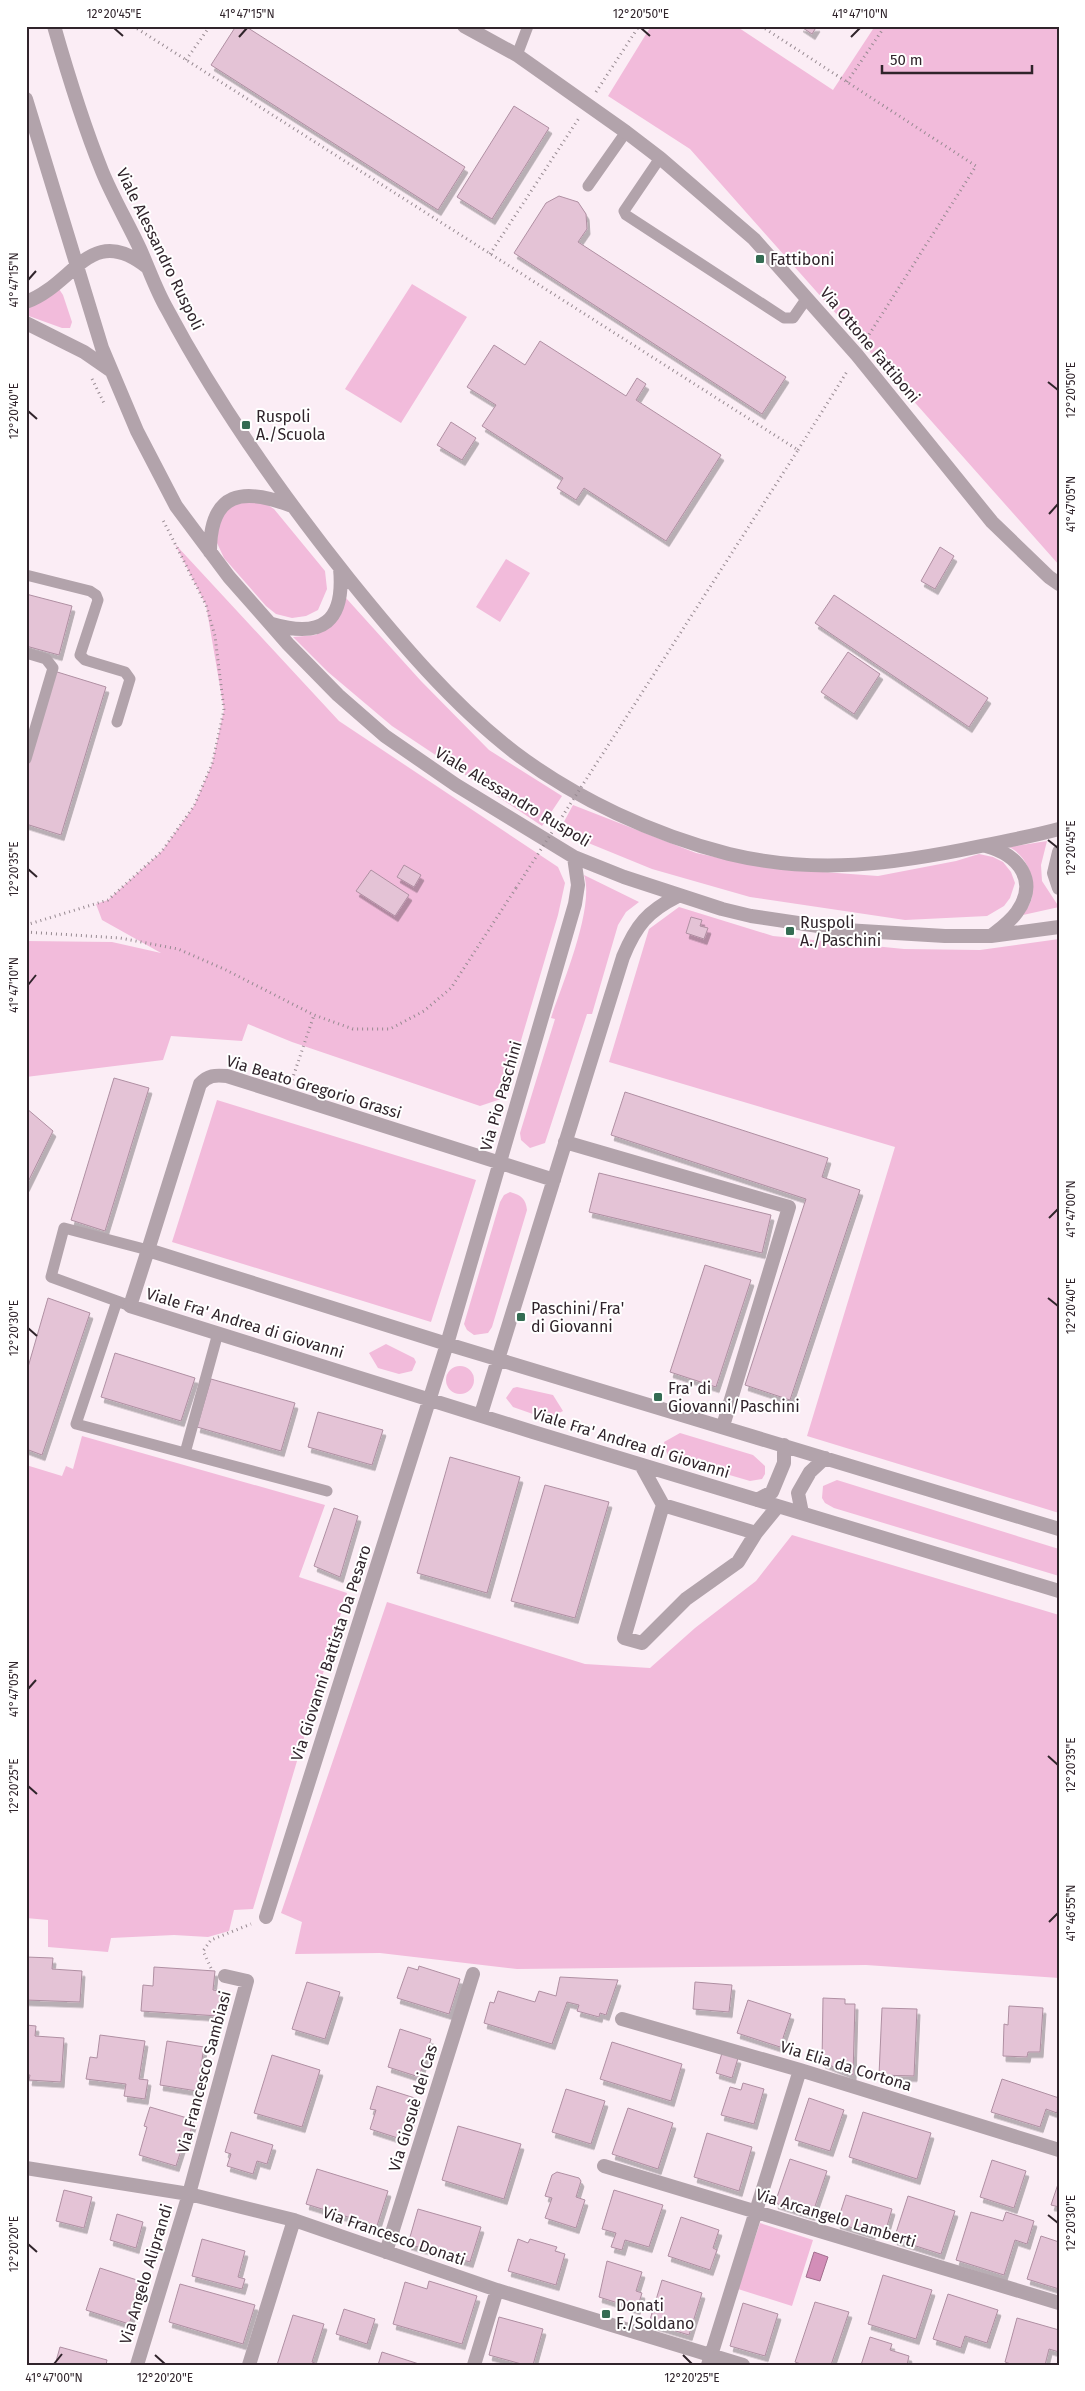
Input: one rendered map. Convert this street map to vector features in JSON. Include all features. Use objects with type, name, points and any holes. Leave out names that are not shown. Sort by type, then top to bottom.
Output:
[{"type":"street","name":"Viale Alessandro Ruspoli","points":[[54,26],[72,88],[101,170],[166,308],[233,421],[292,506],[340,567],[442,688],[505,744],[552,777],[592,800],[665,833],[697,845],[741,856],[786,863],[819,865],[895,862],[985,846],[1059,830]]},
{"type":"street","name":"Via Ottone Fattiboni","points":[[464,26],[517,55],[588,104],[660,158],[754,239],[857,355],[992,522],[1049,577],[1059,584]]},
{"type":"street","name":"Viale Alessandro Ruspoli","points":[[26,99],[102,348],[136,431],[176,506],[210,552],[271,624],[338,695],[386,736],[456,785],[574,856],[678,896],[751,916],[844,930],[945,936],[991,936],[1059,927]]},
{"type":"street","points":[[26,302],[46,292],[76,267],[96,254],[110,250],[126,253],[147,267]]},
{"type":"street","points":[[26,323],[84,352],[111,371]]},
{"type":"street","points":[[210,552],[211,531],[214,520],[229,502],[240,496],[253,494],[269,497],[292,506]]},
{"type":"street","points":[[271,624],[304,631],[321,626],[333,613],[341,598],[340,567]]},
{"type":"street","points":[[985,846],[1003,851],[1015,860],[1021,868],[1026,884],[1025,895],[1016,914],[991,936]]},
{"type":"street","points":[[1059,852],[1054,873],[1059,888]]},
{"type":"street","name":"Via Pio Paschini","points":[[430,1399],[575,904],[578,885],[574,856]]},
{"type":"street","points":[[481,1414],[626,948],[647,915],[661,904],[678,896]]},
{"type":"street","name":"Via Beato Gregorio Grassi","points":[[148,1250],[200,1084],[205,1078],[213,1075],[227,1076],[554,1180]]},
{"type":"street","points":[[565,1142],[789,1207],[723,1426]]},
{"type":"street","points":[[148,1250],[447,1344],[499,1358],[1059,1529]]},
{"type":"street","name":"Viale Fra' Andrea di Giovanni","points":[[148,1250],[124,1304],[641,1465],[1059,1590]]},
{"type":"street","name":"Via Giovanni Battista Da Pesaro","points":[[266,1917],[430,1399]]},
{"type":"street","points":[[757,1500],[772,1492],[784,1463],[784,1445]]},
{"type":"street","points":[[802,1513],[798,1493],[810,1472],[825,1458]]},
{"type":"street","points":[[641,1465],[662,1505],[624,1638],[642,1643],[686,1599],[738,1562],[756,1533],[778,1506]]},
{"type":"street","points":[[662,1505],[756,1533]]},
{"type":"street","name":"Via Giosuè dei Cas","points":[[386,2252],[473,1974]]},
{"type":"street","name":"Via Francesco Sambiasi","points":[[189,2194],[247,1981],[225,1976]]},
{"type":"street","name":"Via Elia da Cortona","points":[[622,2019],[800,2070],[1059,2150]]},
{"type":"street","points":[[710,2360],[800,2070]]},
{"type":"street","name":"Via Arcangelo Lamberti","points":[[604,2166],[1059,2303]]},
{"type":"street","name":"Via Francesco Donati","points":[[26,2168],[189,2194],[294,2220],[497,2290],[710,2360],[743,2365]]},
{"type":"street","name":"Via Angelo Aliprandi","points":[[137,2365],[189,2194]]},
{"type":"street","points":[[249,2365],[294,2220]]},
{"type":"street","points":[[474,2365],[497,2290]]},
{"type":"lane","points":[[517,55],[528,26]]},
{"type":"lane","points":[[588,186],[626,132]]},
{"type":"lane","points":[[660,158],[624,210],[626,215],[784,318],[793,318],[808,298]]},
{"type":"lane","points":[[26,575],[90,591],[96,595],[98,600],[80,655],[85,660],[126,672],[130,678],[117,722]]},
{"type":"lane","points":[[26,653],[46,659],[53,668],[26,759]]},
{"type":"lane","points":[[148,1250],[64,1228],[52,1277],[124,1304],[76,1424],[327,1491]]},
{"type":"lane","points":[[185,1453],[218,1333]]},
{"type":"path","points":[[133,26],[798,450]]},
{"type":"path","points":[[186,60],[210,26]]},
{"type":"path","points":[[490,254],[639,26]]},
{"type":"path","points":[[26,932],[120,938],[178,949],[226,970],[314,1015],[352,1029],[390,1029],[424,1012],[451,988],[798,450],[976,166],[761,26]]},
{"type":"path","points":[[847,82],[885,26]]},
{"type":"path","points":[[90,378],[109,411]]},
{"type":"path","points":[[26,925],[108,900],[162,851],[194,806],[212,764],[224,710],[215,636],[206,605],[162,517]]},
{"type":"path","points":[[287,1095],[314,1015]]},
{"type":"path","points":[[225,1976],[209,1967],[203,1951],[211,1940],[266,1917]]},
{"type":"shaded area","points":[[651,26],[736,26],[833,90],[875,26],[1059,26],[1059,565],[690,149],[608,96]]},
{"type":"shaded area","points":[[412,284],[467,317],[401,423],[345,389]]},
{"type":"shaded area","points":[[59,289],[63,295],[72,322],[70,328],[62,328],[26,315],[26,306]]},
{"type":"shaded area","points":[[239,498],[263,502],[274,509],[325,571],[327,589],[318,610],[306,616],[292,618],[276,614],[266,606],[224,558],[217,543],[218,523],[221,514]]},
{"type":"shaded area","points":[[175,544],[339,721],[558,867],[565,883],[558,915],[504,1098],[480,1106],[292,1042],[248,1024],[242,1041],[171,1036],[163,1060],[26,1077],[26,941],[112,942],[161,953],[102,920],[96,904],[108,900],[162,851],[194,806],[212,764],[224,710],[206,605]]},
{"type":"shaded area","points":[[506,559],[530,573],[500,622],[476,607]]},
{"type":"shaded area","points":[[346,598],[421,681],[489,750],[562,796],[542,826],[392,726],[328,672],[293,637],[316,635],[329,623]]},
{"type":"shaded area","points":[[573,805],[696,853],[768,868],[878,876],[956,861],[979,854],[993,857],[1003,862],[1011,872],[1015,883],[1010,898],[1004,906],[987,916],[905,920],[750,897],[652,869],[559,831]]},
{"type":"shaded area","points":[[1047,841],[1041,865],[1042,881],[1059,907],[1023,915],[1033,890],[1031,875],[1025,861],[1009,847]]},
{"type":"shaded area","points":[[584,875],[639,902],[626,912],[618,925],[592,1014],[587,1014],[545,1143],[530,1148],[521,1140],[520,1133],[555,1019],[551,1018],[581,926],[586,889]]},
{"type":"shaded area","points":[[679,907],[773,936],[904,949],[980,950],[1059,939],[1059,1513],[807,1436],[895,1147],[609,1062],[649,929]]},
{"type":"shaded area","points":[[217,1100],[476,1180],[431,1322],[172,1242]]},
{"type":"shaded area","points":[[510,1192],[522,1198],[527,1210],[492,1327],[488,1333],[474,1335],[467,1330],[464,1324],[500,1202],[504,1195]]},
{"type":"shaded area","points":[[386,1344],[414,1358],[416,1362],[412,1371],[399,1374],[378,1368],[369,1353]]},
{"type":"shaded area","points":[[460,1366],[470,1370],[474,1380],[470,1390],[460,1394],[450,1390],[446,1380],[450,1370]]},
{"type":"shaded area","points":[[517,1387],[553,1395],[563,1411],[547,1419],[513,1407],[506,1398],[513,1388]]},
{"type":"shaded area","points":[[680,1433],[753,1455],[765,1466],[765,1474],[762,1479],[750,1481],[668,1457],[664,1442]]},
{"type":"shaded area","points":[[82,1436],[325,1505],[299,1577],[347,1593],[253,1909],[234,1910],[229,1931],[208,1937],[174,1935],[111,1938],[108,1952],[48,1947],[48,1920],[26,1918],[26,1465],[62,1476],[66,1466],[73,1469]]},
{"type":"shaded area","points":[[837,1480],[1059,1549],[1059,1576],[834,1508],[825,1503],[822,1498],[823,1486]]},
{"type":"shaded area","points":[[792,1535],[1059,1615],[1059,1978],[866,1965],[517,1969],[380,1953],[295,1954],[302,1922],[281,1913],[387,1602],[585,1664],[650,1668],[695,1628],[756,1581]]},
{"type":"shaded area","points":[[760,2223],[813,2240],[792,2306],[738,2289]]},
{"type":"shaded area","points":[[814,2252],[828,2257],[820,2281],[806,2277]]},
{"type":"building","points":[[236,26],[245,26],[465,167],[438,210],[211,65]]},
{"type":"building","points":[[800,26],[817,26],[812,34]]},
{"type":"building","points":[[514,106],[549,128],[492,219],[457,197]]},
{"type":"building","points":[[559,196],[578,202],[586,214],[587,229],[578,242],[786,377],[762,414],[514,253],[546,203]]},
{"type":"building","points":[[540,341],[626,396],[637,378],[646,384],[636,400],[721,455],[666,541],[584,488],[576,500],[557,488],[563,478],[482,426],[496,405],[467,387],[494,345],[525,365]]},
{"type":"building","points":[[451,422],[476,438],[462,460],[437,445]]},
{"type":"building","points":[[940,547],[954,556],[935,589],[921,581]]},
{"type":"building","points":[[26,594],[72,606],[59,655],[26,646]]},
{"type":"building","points":[[834,595],[988,698],[969,727],[815,623]]},
{"type":"building","points":[[848,652],[880,674],[854,714],[821,692]]},
{"type":"building","points":[[54,671],[106,687],[61,835],[26,824],[26,763]]},
{"type":"building","points":[[404,865],[421,875],[414,887],[397,877]]},
{"type":"building","points":[[371,870],[409,895],[395,916],[356,891]]},
{"type":"building","points":[[691,917],[702,920],[700,926],[708,928],[704,939],[686,933]]},
{"type":"building","points":[[114,1078],[149,1088],[105,1231],[71,1220]]},
{"type":"building","points":[[625,1092],[828,1158],[822,1177],[860,1190],[790,1400],[745,1385],[806,1199],[611,1135]]},
{"type":"building","points":[[26,1108],[53,1131],[26,1186]]},
{"type":"building","points":[[599,1173],[771,1215],[762,1253],[589,1212]]},
{"type":"building","points":[[705,1265],[751,1280],[716,1387],[670,1372]]},
{"type":"building","points":[[48,1298],[90,1313],[42,1455],[26,1449],[26,1374]]},
{"type":"building","points":[[115,1353],[195,1378],[181,1421],[101,1397]]},
{"type":"building","points":[[211,1379],[295,1403],[281,1451],[197,1427]]},
{"type":"building","points":[[318,1412],[383,1430],[372,1465],[308,1447]]},
{"type":"building","points":[[450,1457],[520,1477],[487,1593],[417,1573]]},
{"type":"building","points":[[545,1485],[609,1502],[575,1618],[511,1601]]},
{"type":"building","points":[[334,1508],[358,1516],[340,1577],[314,1566]]},
{"type":"building","points":[[26,1957],[53,1958],[52,1969],[82,1971],[80,2002],[26,2000]]},
{"type":"building","points":[[419,1966],[460,1979],[449,2014],[397,1998],[408,1967],[418,1970]]},
{"type":"building","points":[[154,1967],[215,1971],[213,1990],[220,1991],[219,2016],[141,2011],[143,1985],[153,1986]]},
{"type":"building","points":[[560,1977],[618,1980],[606,2015],[600,2013],[599,2017],[577,2011],[579,2005],[567,2002],[552,2044],[484,2023],[490,2002],[494,2003],[498,1991],[535,2002],[539,1991],[556,1996]]},
{"type":"building","points":[[307,1982],[340,1992],[325,2039],[292,2029]]},
{"type":"building","points":[[695,1982],[732,1985],[729,2012],[693,2009]]},
{"type":"building","points":[[823,1998],[845,1999],[845,2004],[855,2004],[853,2075],[822,2062]]},
{"type":"building","points":[[748,2000],[791,2014],[780,2047],[737,2033]]},
{"type":"building","points":[[1009,2006],[1043,2008],[1040,2052],[1028,2052],[1027,2057],[1003,2056],[1004,2024],[1008,2025]]},
{"type":"building","points":[[882,2008],[917,2009],[914,2076],[879,2075]]},
{"type":"building","points":[[26,2025],[36,2026],[35,2036],[64,2038],[61,2082],[29,2080],[30,2075],[26,2075]]},
{"type":"building","points":[[400,2029],[431,2039],[419,2077],[388,2067]]},
{"type":"building","points":[[100,2035],[145,2041],[139,2079],[148,2080],[145,2099],[124,2096],[126,2084],[86,2079],[90,2057],[97,2058]]},
{"type":"building","points":[[167,2041],[204,2047],[197,2091],[160,2085]]},
{"type":"building","points":[[612,2042],[682,2064],[671,2101],[600,2079]]},
{"type":"building","points":[[722,2053],[738,2058],[732,2078],[716,2073]]},
{"type":"building","points":[[272,2055],[320,2070],[302,2127],[254,2113]]},
{"type":"building","points":[[1002,2079],[1059,2098],[1057,2113],[1046,2109],[1040,2127],[991,2112]]},
{"type":"building","points":[[743,2083],[764,2089],[754,2124],[721,2115],[730,2087],[741,2090]]},
{"type":"building","points":[[377,2086],[418,2099],[404,2140],[370,2129],[376,2110],[370,2109]]},
{"type":"building","points":[[566,2089],[605,2101],[591,2144],[552,2132]]},
{"type":"building","points":[[809,2098],[844,2110],[830,2151],[795,2140]]},
{"type":"building","points":[[150,2107],[194,2120],[188,2139],[185,2138],[176,2166],[139,2155],[147,2127],[144,2126]]},
{"type":"building","points":[[628,2108],[673,2123],[658,2169],[612,2154]]},
{"type":"building","points":[[863,2112],[931,2133],[917,2179],[849,2157]]},
{"type":"building","points":[[458,2126],[521,2144],[504,2199],[442,2180]]},
{"type":"building","points":[[231,2132],[273,2145],[267,2164],[257,2161],[253,2174],[227,2166],[231,2154],[225,2152]]},
{"type":"building","points":[[707,2133],[752,2147],[739,2191],[694,2177]]},
{"type":"building","points":[[790,2159],[827,2171],[812,2215],[775,2203]]},
{"type":"building","points":[[992,2160],[1026,2171],[1014,2208],[980,2197]]},
{"type":"building","points":[[317,2169],[388,2191],[377,2226],[306,2204]]},
{"type":"building","points":[[557,2172],[579,2178],[581,2181],[576,2197],[585,2200],[576,2228],[545,2218],[552,2198],[545,2196],[552,2175]]},
{"type":"building","points":[[1059,2181],[1059,2207],[1051,2205]]},
{"type":"building","points":[[64,2190],[92,2197],[84,2228],[56,2221]]},
{"type":"building","points":[[614,2190],[663,2205],[649,2247],[625,2240],[622,2250],[611,2247],[616,2233],[602,2229]]},
{"type":"building","points":[[846,2195],[892,2209],[885,2233],[873,2229],[872,2234],[837,2223]]},
{"type":"building","points":[[908,2196],[955,2211],[941,2254],[894,2239]]},
{"type":"building","points":[[418,2209],[481,2227],[470,2262],[408,2244]]},
{"type":"building","points":[[971,2212],[1003,2221],[1006,2212],[1034,2221],[1027,2244],[1015,2240],[1004,2275],[956,2260]]},
{"type":"building","points":[[117,2214],[143,2222],[136,2248],[110,2240]]},
{"type":"building","points":[[681,2217],[719,2230],[713,2248],[717,2250],[710,2270],[668,2256]]},
{"type":"building","points":[[1041,2236],[1059,2242],[1059,2289],[1027,2279]]},
{"type":"building","points":[[202,2239],[245,2251],[238,2277],[245,2279],[242,2289],[192,2276]]},
{"type":"building","points":[[518,2239],[528,2243],[530,2239],[557,2247],[555,2251],[565,2254],[556,2285],[508,2271]]},
{"type":"building","points":[[607,2261],[642,2272],[636,2291],[642,2293],[637,2309],[599,2297]]},
{"type":"building","points":[[100,2268],[143,2282],[129,2324],[86,2310]]},
{"type":"building","points":[[883,2275],[932,2290],[916,2339],[868,2324]]},
{"type":"building","points":[[662,2280],[702,2293],[689,2335],[649,2323]]},
{"type":"building","points":[[429,2281],[477,2296],[462,2344],[393,2324],[405,2282],[427,2289]]},
{"type":"building","points":[[180,2284],[255,2305],[243,2344],[169,2322]]},
{"type":"building","points":[[948,2294],[998,2310],[987,2343],[965,2336],[961,2348],[933,2339]]},
{"type":"building","points":[[815,2302],[849,2312],[831,2365],[804,2365],[795,2362]]},
{"type":"building","points":[[743,2303],[778,2314],[765,2356],[730,2346]]},
{"type":"building","points":[[344,2309],[375,2319],[367,2344],[336,2334]]},
{"type":"building","points":[[293,2315],[324,2324],[312,2362],[321,2365],[277,2365]]},
{"type":"building","points":[[499,2317],[543,2329],[533,2365],[525,2365],[489,2355]]},
{"type":"building","points":[[1017,2318],[1059,2330],[1059,2352],[1049,2349],[1045,2365],[1014,2365],[1005,2362]]},
{"type":"building","points":[[870,2337],[892,2344],[890,2350],[909,2356],[907,2365],[861,2365]]},
{"type":"building","points":[[60,2347],[107,2360],[106,2365],[55,2365]]},
{"type":"building","points":[[382,2352],[422,2365],[378,2365]]},
{"type":"place","name":"Fattiboni","points":[[760,259]]},
{"type":"place","name":"Ruspoli A./Scuola","points":[[246,425]]},
{"type":"place","name":"Ruspoli A./Paschini","points":[[790,931]]},
{"type":"place","name":"Paschini/Fra' di Giovanni","points":[[521,1317]]},
{"type":"place","name":"Fra' di Giovanni/Paschini","points":[[658,1397]]},
{"type":"place","name":"Donati F./Soldano","points":[[606,2314]]}]
